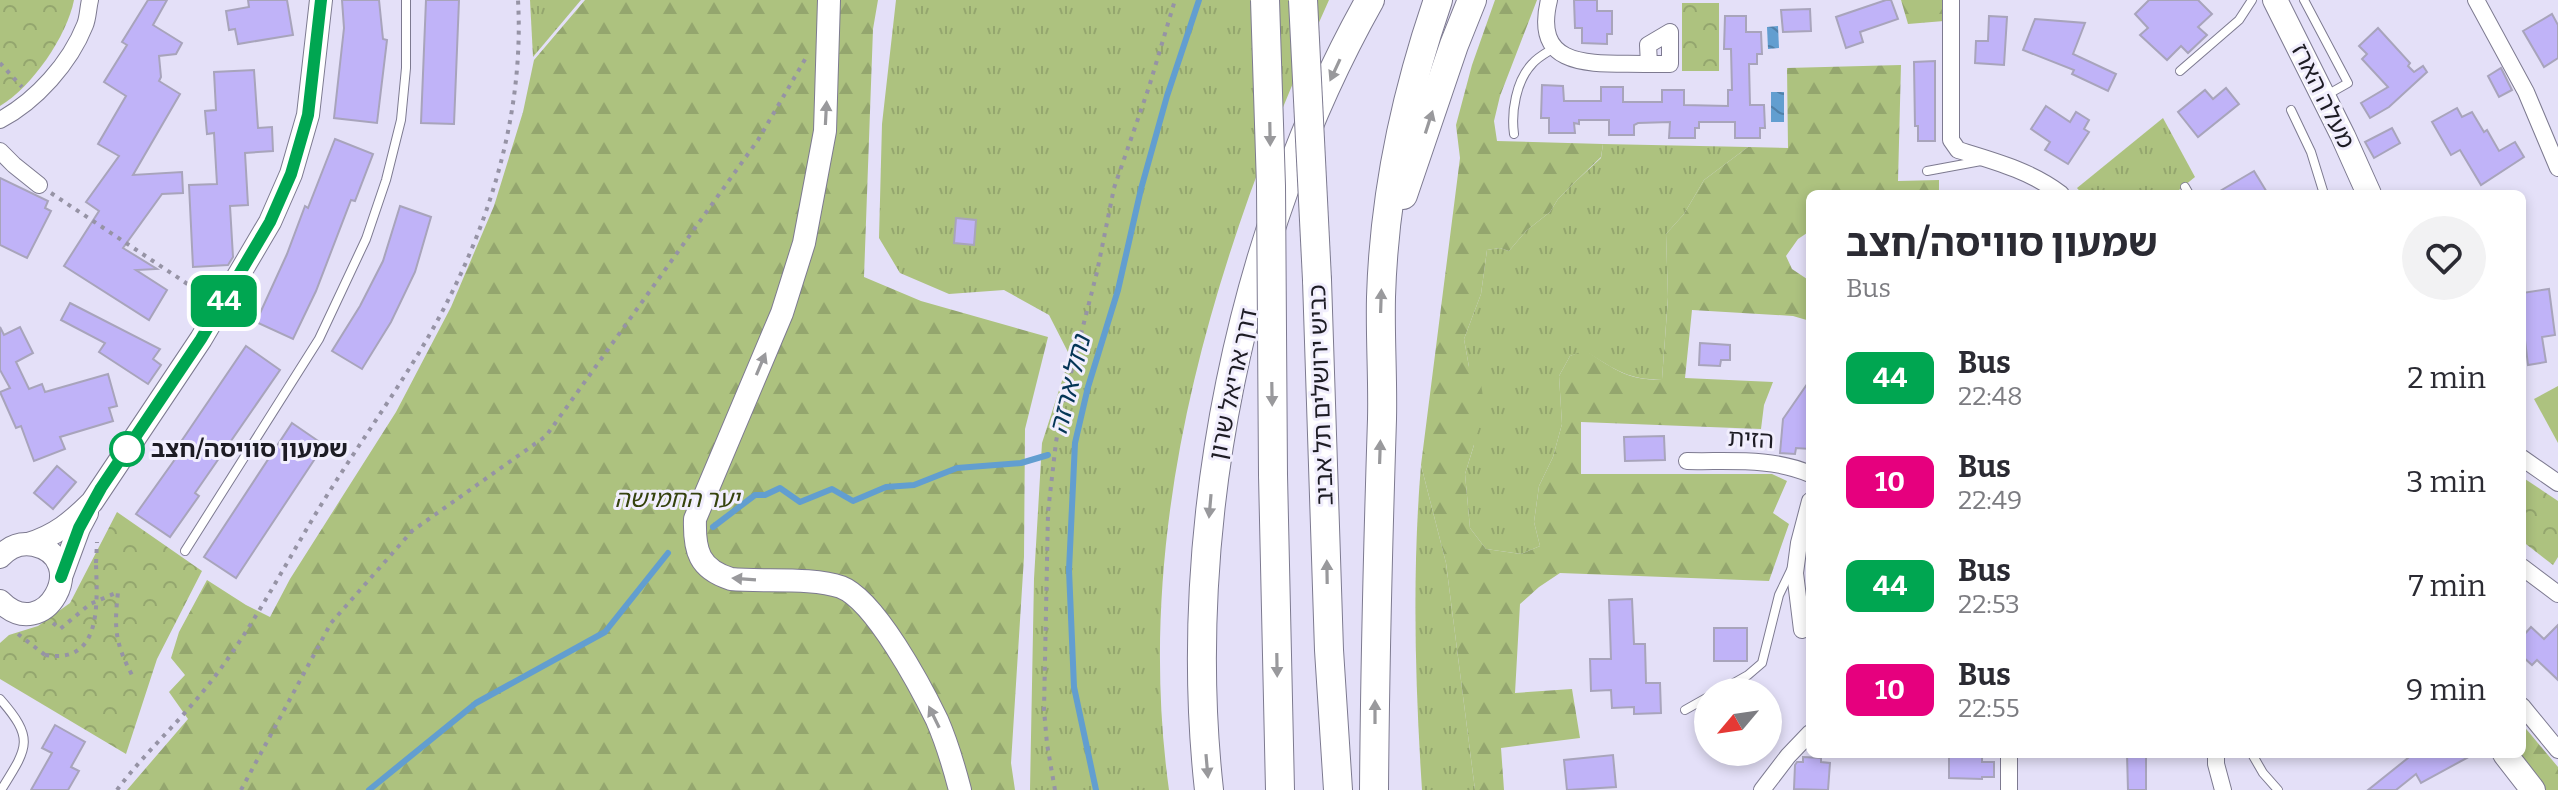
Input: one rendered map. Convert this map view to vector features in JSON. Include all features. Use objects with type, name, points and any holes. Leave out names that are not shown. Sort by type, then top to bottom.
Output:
[{"type":"highway","name":"כביש ירושלים תל אביב","points":[[1265,0],[1271,186],[1280,790]]},
{"type":"highway","name":"כביש ירושלים תל אביב","points":[[1303,0],[1317,280],[1329,650],[1338,790]]},
{"type":"highway","name":"דרך אריאל שרון","points":[[1209,790],[1203,694],[1204,597],[1211,499],[1225,411],[1251,299],[1285,191],[1325,91],[1370,0]]},
{"type":"highway","points":[[1374,790],[1375,591],[1384,248],[1406,113],[1438,0]]},
{"type":"highway","points":[[1384,248],[1472,0]]},
{"type":"main road","name":"מעלה הארז","points":[[2275,0],[2367,190]]},
{"type":"main road","points":[[2508,758],[2533,790]]},
{"type":"street","points":[[0,120],[32,98],[62,66],[85,25],[90,0]]},
{"type":"street","points":[[0,557],[11,548],[50,537],[72,522],[92,502],[221,306],[270,222],[291,174],[308,115],[321,0]]},
{"type":"street","points":[[1549,0],[1546,26],[1554,48],[1566,58],[1649,64]]},
{"type":"street","points":[[1951,0],[1951,140],[1958,150],[2034,177],[2055,190]]},
{"type":"street","points":[[2476,0],[2526,92],[2558,166]]},
{"type":"street","points":[[829,9],[825,131],[804,243],[782,313],[695,519],[696,550],[706,566],[717,575],[731,579],[821,583],[855,594],[870,609],[886,633],[937,720],[960,790]]},
{"type":"street","points":[[0,151],[39,185]]},
{"type":"street","name":"הזית","points":[[1687,461],[1777,463],[1806,472]]},
{"type":"street","points":[[2526,461],[2558,483]]},
{"type":"street","points":[[1,616],[12,610],[29,613],[49,605],[56,597],[79,528],[101,488]]},
{"type":"street","points":[[1802,630],[1795,573],[1806,518]]},
{"type":"street","points":[[28,544],[47,551],[55,558],[61,577]]},
{"type":"street","points":[[2526,570],[2558,594]]},
{"type":"street","points":[[2526,711],[2558,750]]},
{"type":"street","points":[[1762,790],[1806,737]]},
{"type":"street","points":[[2009,758],[2009,790]]},
{"type":"street","points":[[2217,758],[2223,790]]},
{"type":"lane","points":[[185,551],[319,339],[366,239],[386,180],[401,120],[406,68],[406,0]]},
{"type":"lane","points":[[2180,71],[2239,20],[2252,0]]},
{"type":"lane","points":[[2304,0],[2348,83],[2324,97]]},
{"type":"lane","points":[[1514,134],[1512,118],[1523,77],[1535,61],[1554,48]]},
{"type":"lane","points":[[2291,110],[2311,152],[2323,190]]},
{"type":"lane","points":[[1927,171],[1990,160]]},
{"type":"lane","points":[[1743,678],[1762,663],[1779,595],[1796,560]]},
{"type":"lane","points":[[0,699],[20,722],[25,743],[20,761],[1,790]]},
{"type":"lane","points":[[1685,710],[1694,705]]},
{"type":"lane","points":[[2254,758],[2278,790]]},
{"type":"path","points":[[117,790],[201,694],[251,625],[321,504],[421,350],[457,282],[490,202],[507,146],[520,33],[518,0]]},
{"type":"path","points":[[1055,790],[1044,710],[1048,512],[1056,442],[1095,285],[1114,188],[1175,0]]},
{"type":"path","points":[[241,790],[331,623],[412,531],[546,436],[758,140],[829,9]]},
{"type":"path","points":[[0,63],[32,98]]},
{"type":"path","points":[[39,185],[221,306]]},
{"type":"path","points":[[1,616],[45,655],[60,658],[73,655],[92,630],[98,608],[96,563]]},
{"type":"path","points":[[81,611],[118,592],[115,618],[119,650],[132,675]]},
{"type":"green space","points":[[0,0],[74,0],[64,29],[36,74],[0,106]]},
{"type":"green space","points":[[530,0],[581,0],[533,57]]},
{"type":"green space","name":"יער החמישה","points":[[585,0],[878,0],[873,29],[864,277],[921,301],[1048,337],[1025,429],[1024,557],[1011,763],[1015,790],[127,790],[188,719],[169,692],[185,675],[171,658],[179,632],[207,580],[270,617],[290,579],[396,412],[451,307],[494,206],[523,112],[534,60]]},
{"type":"green space","points":[[896,0],[1329,0],[1252,189],[1220,286],[1193,385],[1174,485],[1162,586],[1160,688],[1169,790],[1030,790],[1034,579],[1042,443],[1070,356],[1049,315],[1004,290],[949,294],[900,273],[879,238],[882,124]]},
{"type":"green space","points":[[1495,0],[1537,0],[1500,96],[1494,121],[1497,141],[1603,144],[1601,157],[1509,251],[1500,248],[1487,250],[1481,294],[1464,339],[1469,367],[1480,378],[1485,409],[1465,474],[1470,528],[1486,549],[1521,554],[1540,546],[1534,522],[1539,486],[1553,457],[1562,424],[1559,376],[1570,356],[1585,350],[1630,376],[1662,379],[1668,298],[1666,234],[1684,214],[1704,180],[1748,147],[1788,148],[1787,68],[1901,65],[1898,181],[1939,180],[1939,190],[1806,190],[1806,234],[1798,239],[1786,256],[1792,269],[1806,278],[1806,320],[1793,316],[1692,310],[1685,378],[1773,382],[1764,405],[1761,429],[1581,422],[1581,474],[1772,474],[1787,481],[1773,513],[1789,524],[1769,581],[1560,573],[1520,604],[1515,693],[1572,689],[1580,738],[1501,748],[1504,790],[1475,790],[1446,563],[1421,465],[1460,158],[1456,125],[1472,65]]},
{"type":"green space","points":[[1901,0],[1943,0],[1944,21],[1908,24]]},
{"type":"green space","points":[[1682,3],[1719,3],[1719,71],[1682,71]]},
{"type":"green space","points":[[2163,118],[2195,177],[2179,190],[2077,188]]},
{"type":"green space","points":[[1603,144],[1748,147],[1704,180],[1684,214],[1666,234],[1668,297],[1662,379],[1630,376],[1585,351],[1570,356],[1559,376],[1562,424],[1553,457],[1539,486],[1534,522],[1540,546],[1521,554],[1486,549],[1470,528],[1465,474],[1474,445],[1464,339],[1481,294],[1487,250],[1500,248],[1509,251],[1601,158]]},
{"type":"green space","points":[[2558,386],[2558,443],[2534,399]]},
{"type":"green space","points":[[1421,465],[1446,563],[1475,790],[1422,790],[1416,628],[1416,546]]},
{"type":"green space","points":[[2526,480],[2558,501],[2558,557],[2553,565],[2526,544]]},
{"type":"green space","points":[[117,512],[202,571],[157,659],[126,754],[0,679],[0,643],[9,635],[38,626],[70,603]]},
{"type":"green space","points":[[2526,729],[2558,767],[2558,790],[2546,790],[2519,758],[2526,758]]},
{"type":"water","points":[[1778,26],[1779,48],[1768,49],[1767,27]]},
{"type":"water","points":[[1771,92],[1784,92],[1784,122],[1771,122]]},
{"type":"building","points":[[148,0],[167,0],[153,25],[182,43],[176,54],[159,56],[159,81],[180,94],[133,175],[182,172],[183,193],[162,194],[123,248],[157,269],[136,270],[167,290],[149,320],[64,266],[99,211],[86,202],[119,156],[98,144],[126,96],[104,82],[127,45],[122,42]]},
{"type":"building","points":[[248,0],[287,0],[293,35],[238,44],[235,29],[229,30],[226,11],[249,7]]},
{"type":"building","points":[[342,0],[379,0],[383,39],[387,40],[377,123],[334,118],[344,28]]},
{"type":"building","points":[[426,0],[459,0],[454,124],[421,123]]},
{"type":"building","points":[[1574,0],[1597,0],[1597,11],[1612,11],[1612,34],[1607,34],[1607,44],[1582,43],[1582,28],[1575,28]]},
{"type":"building","points":[[1891,0],[1898,19],[1860,32],[1863,42],[1846,48],[1836,17]]},
{"type":"building","points":[[2149,0],[2198,0],[2212,14],[2198,27],[2207,35],[2188,53],[2181,46],[2167,60],[2140,35],[2148,28],[2135,14]]},
{"type":"building","points":[[1810,9],[1811,31],[1783,32],[1781,10]]},
{"type":"building","points":[[2552,14],[2558,25],[2558,58],[2544,67],[2523,31]]},
{"type":"building","points":[[1725,16],[1746,16],[1746,32],[1761,32],[1762,54],[1757,54],[1757,64],[1749,64],[1750,105],[1764,105],[1765,128],[1760,128],[1760,138],[1735,138],[1735,122],[1699,122],[1699,128],[1695,128],[1695,138],[1669,138],[1670,122],[1638,123],[1634,125],[1634,135],[1609,135],[1609,120],[1579,120],[1579,124],[1574,123],[1575,133],[1549,133],[1549,118],[1541,118],[1542,85],[1563,86],[1564,101],[1601,101],[1601,87],[1623,87],[1623,102],[1662,102],[1662,90],[1684,90],[1684,105],[1728,106],[1728,90],[1732,90],[1731,49],[1724,49]]},
{"type":"building","points":[[1989,16],[2007,17],[2004,65],[1975,63],[1976,41],[1988,41]]},
{"type":"building","points":[[2035,19],[2085,23],[2073,54],[2116,74],[2108,91],[2072,74],[2074,70],[2023,50]]},
{"type":"building","points":[[2378,28],[2410,63],[2408,66],[2414,72],[2423,66],[2427,72],[2389,107],[2370,118],[2361,103],[2388,87],[2362,59],[2367,54],[2359,46]]},
{"type":"building","points":[[1935,61],[1935,141],[1918,141],[1914,62]]},
{"type":"building","points":[[2501,68],[2512,90],[2499,97],[2488,76]]},
{"type":"building","points":[[254,70],[258,128],[272,127],[273,151],[245,153],[248,205],[230,206],[233,257],[228,265],[193,267],[189,185],[217,184],[214,133],[207,134],[205,111],[216,110],[214,72]]},
{"type":"building","points":[[2226,88],[2239,104],[2198,137],[2178,112],[2205,90],[2213,99]]},
{"type":"building","points":[[2046,106],[2070,122],[2076,112],[2089,120],[2084,129],[2089,132],[2068,164],[2045,150],[2050,142],[2031,129]]},
{"type":"building","points":[[2457,108],[2462,117],[2472,112],[2499,151],[2515,142],[2524,157],[2481,185],[2460,150],[2451,155],[2432,122]]},
{"type":"building","points":[[2392,128],[2400,143],[2374,158],[2365,142]]},
{"type":"building","points":[[335,139],[373,154],[293,339],[256,322],[305,206],[308,208]]},
{"type":"building","points":[[2254,171],[2266,190],[2222,190]]},
{"type":"building","points":[[0,178],[48,201],[45,208],[51,211],[27,258],[0,245]]},
{"type":"building","points":[[400,206],[431,217],[415,272],[391,322],[362,369],[332,351],[383,261]]},
{"type":"building","points":[[956,218],[976,220],[974,245],[954,243]]},
{"type":"building","points":[[2549,289],[2555,335],[2542,337],[2546,362],[2528,365],[2526,348],[2526,292]]},
{"type":"building","points":[[70,303],[160,349],[153,359],[161,365],[148,384],[99,352],[105,343],[61,320]]},
{"type":"building","points":[[0,327],[4,335],[20,327],[33,353],[16,362],[29,389],[42,384],[45,392],[108,374],[117,406],[109,408],[113,421],[60,437],[65,449],[34,461],[21,426],[16,428],[0,392],[10,388],[0,370]]},
{"type":"building","points":[[1700,343],[1730,345],[1730,360],[1721,360],[1720,366],[1699,365]]},
{"type":"building","points":[[246,346],[280,370],[195,493],[199,496],[170,537],[136,514],[178,455],[174,452]]},
{"type":"building","points":[[1806,386],[1806,449],[1796,448],[1795,454],[1780,453],[1783,419]]},
{"type":"building","points":[[292,423],[324,445],[236,578],[204,557]]},
{"type":"building","points":[[1664,436],[1665,460],[1625,461],[1624,437]]},
{"type":"building","points":[[57,466],[76,482],[53,509],[34,493]]},
{"type":"building","points":[[1632,599],[1634,644],[1645,644],[1646,683],[1660,683],[1661,713],[1634,714],[1634,707],[1612,708],[1611,690],[1591,691],[1590,659],[1611,659],[1609,600]]},
{"type":"building","points":[[2558,625],[2558,680],[2537,660],[2532,665],[2526,660],[2526,633],[2531,627],[2544,639]]},
{"type":"building","points":[[1714,628],[1747,628],[1747,661],[1714,661]]},
{"type":"building","points":[[55,725],[85,742],[71,767],[79,771],[68,790],[31,790],[52,753],[42,748]]},
{"type":"building","points":[[1613,755],[1616,787],[1567,790],[1564,760]]},
{"type":"building","points":[[1803,757],[1821,758],[1821,762],[1830,763],[1828,790],[1794,789],[1795,765],[1803,762]]},
{"type":"building","points":[[1949,758],[1982,758],[1982,762],[1994,762],[1994,777],[1949,778]]},
{"type":"building","points":[[2127,758],[2146,758],[2146,790],[2128,790]]},
{"type":"building","points":[[2408,758],[2467,758],[2421,783],[2416,774],[2396,790],[2368,790]]},
{"type":"waterway","name":"נחל ארזה","points":[[1096,790],[1074,687],[1069,570],[1075,443],[1167,96],[1199,0]]},
{"type":"waterway","points":[[713,527],[755,495],[765,495],[780,488],[800,502],[832,489],[853,501],[886,487],[914,485],[957,468],[1021,463],[1048,455]]},
{"type":"waterway","points":[[369,790],[476,703],[605,632],[668,553]]},
{"type":"bus line","name":"44","points":[[61,577],[79,528],[101,488],[201,339],[270,222],[291,174],[308,115],[321,0]]},
{"type":"place","name":"שמעון סוויסה/חצב","points":[[127,449]]}]
